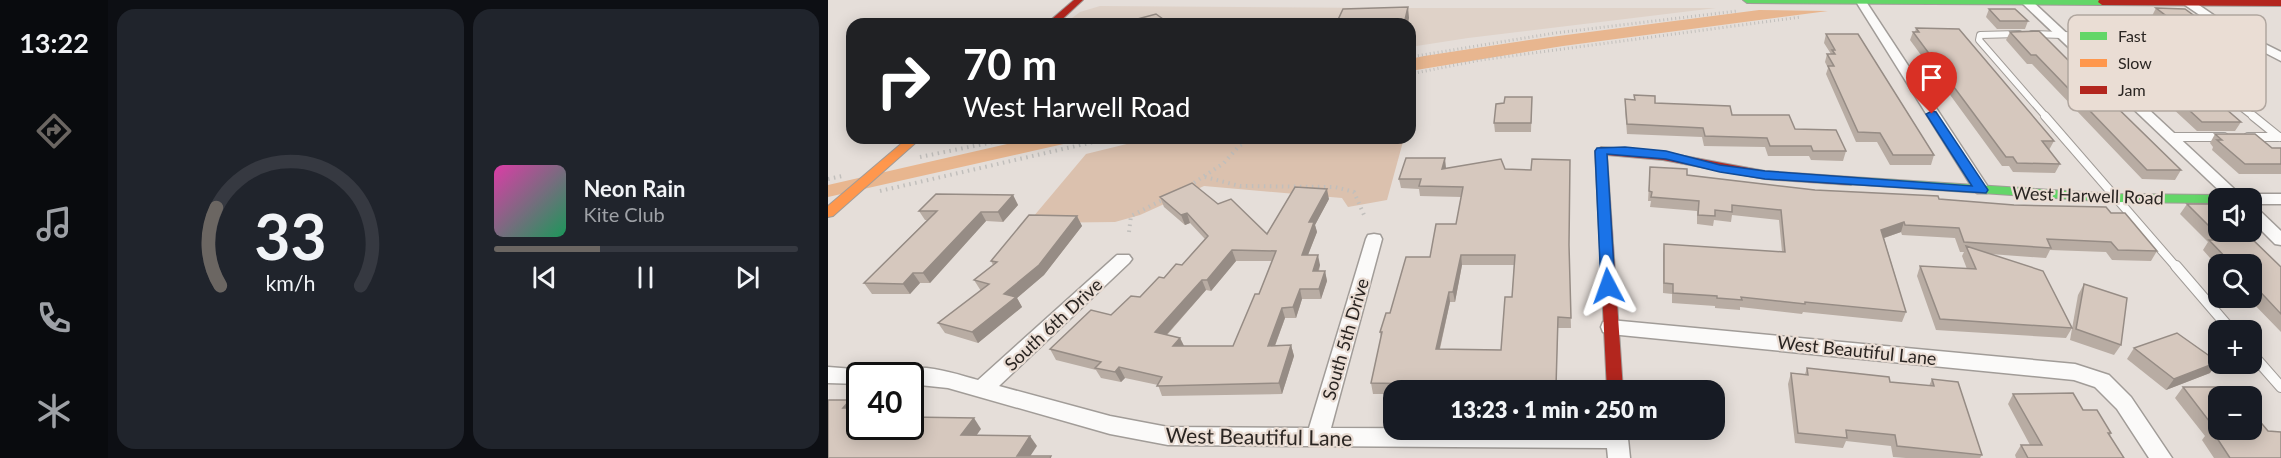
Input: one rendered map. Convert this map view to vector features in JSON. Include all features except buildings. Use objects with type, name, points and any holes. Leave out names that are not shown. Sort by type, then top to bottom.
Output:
[{"type":"street","points":[[1058,18],[1079,0]]},
{"type":"street","points":[[1860,0],[1982,190]]},
{"type":"street","points":[[1748,5],[1860,0],[2281,4]]},
{"type":"street","points":[[2028,2],[2068,40]]},
{"type":"street","points":[[2189,3],[2207,15]]},
{"type":"street","points":[[2266,49],[2281,57]]},
{"type":"street","points":[[2143,111],[2225,188]]},
{"type":"street","points":[[828,213],[908,144]]},
{"type":"street","name":"West Harwell Road","points":[[1610,327],[1601,151],[1625,150],[1666,155],[1720,168],[1765,175],[2114,198],[2208,199]]},
{"type":"street","points":[[2262,199],[2281,199]]},
{"type":"street","points":[[2262,222],[2281,240]]},
{"type":"street","name":"South 5th Drive","points":[[1317,438],[1374,239]]},
{"type":"street","name":"South 6th Drive","points":[[983,388],[1123,260]]},
{"type":"street","points":[[1610,327],[1613,380]]},
{"type":"street","name":"West Beautiful Lane","points":[[1610,327],[2075,372],[2102,381],[2124,403],[2160,458]]},
{"type":"street","points":[[828,375],[846,376]]},
{"type":"street","name":"West Beautiful Lane","points":[[924,377],[983,388],[1110,425],[1168,436],[1618,442]]},
{"type":"lane","points":[[2068,35],[1994,34],[1980,35],[1979,40],[2222,320]]},
{"type":"lane","points":[[2247,111],[2280,137]]},
{"type":"lane","points":[[2170,137],[2280,137]]},
{"type":"lane","points":[[2262,365],[2281,387]]},
{"type":"path","points":[[1416,56],[1748,5]]},
{"type":"path","points":[[1416,73],[1480,60],[1805,17]]},
{"type":"path","points":[[911,160],[985,144]]},
{"type":"path","points":[[871,194],[1085,144]]},
{"type":"path","points":[[1185,188],[1205,177],[1231,157],[1242,144]]},
{"type":"path","points":[[1205,177],[1240,186],[1335,187],[1354,192],[1364,215]]},
{"type":"path","points":[[1129,232],[1131,216],[1165,199]]},
{"type":"shaded area","points":[[1100,6],[1716,8],[1416,46],[1416,18],[1072,18],[1080,12]]},
{"type":"shaded area","points":[[1759,10],[1828,11],[1563,46],[1416,70],[1416,58],[1543,38]]},
{"type":"shaded area","points":[[1007,144],[1063,144],[828,197],[828,185]]},
{"type":"shaded area","points":[[1127,144],[1402,144],[1387,200],[1348,207],[1342,198],[1204,186],[1140,215],[1115,222],[1028,223],[1086,154]]},
{"type":"traffic: fast","points":[[1747,0],[2102,2]]},
{"type":"traffic: fast","points":[[1851,181],[2114,198],[2208,199]]},
{"type":"traffic: slow","points":[[828,213],[908,144]]},
{"type":"traffic: jam","points":[[1058,18],[1079,0]]},
{"type":"traffic: jam","points":[[2102,2],[2281,3]]},
{"type":"traffic: jam","points":[[1614,380],[1601,151],[1663,156],[1765,175],[1851,181]]},
{"type":"route","points":[[1608,286],[1601,151],[1625,150],[1666,155],[1720,168],[1765,175],[1982,190],[1932,114]]}]
